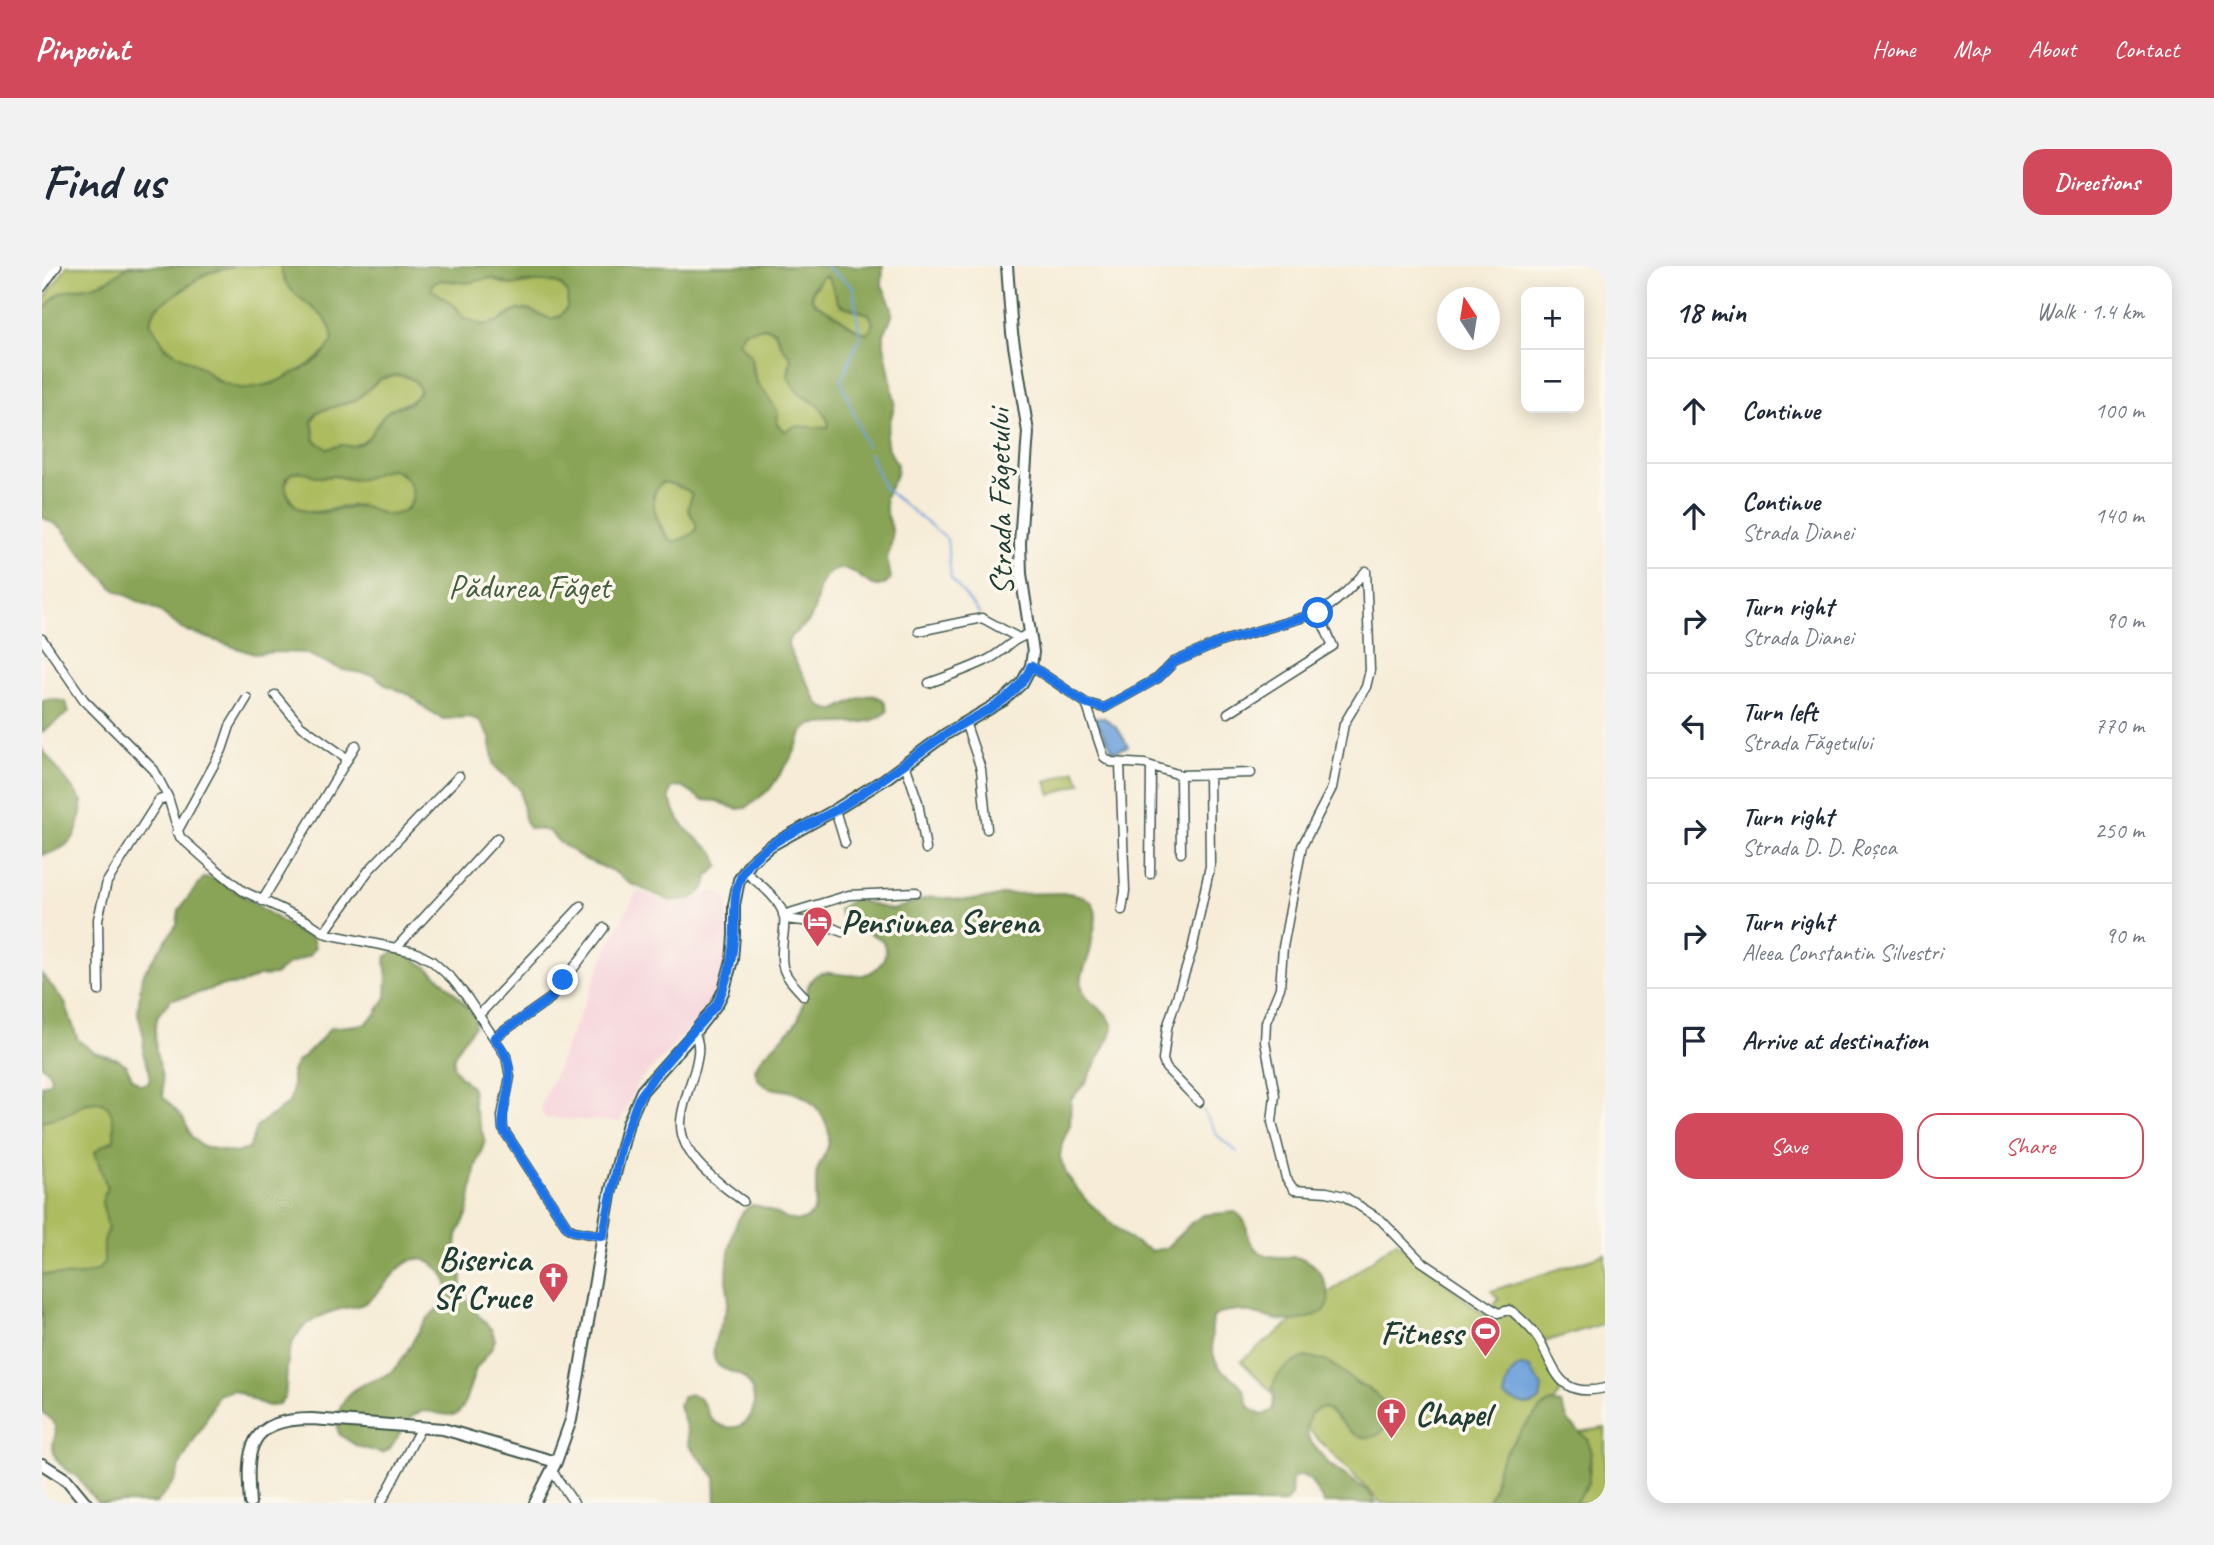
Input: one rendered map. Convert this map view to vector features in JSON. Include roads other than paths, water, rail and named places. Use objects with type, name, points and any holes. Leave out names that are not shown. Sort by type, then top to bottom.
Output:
[{"type":"main road","name":"Strada Făgetului","points":[[1007,266],[1012,333],[1028,432],[1020,543],[1021,574],[1033,652],[1031,666]]},
{"type":"main road","points":[[535,1503],[554,1467],[574,1408],[603,1236],[622,1143],[634,1108],[648,1083],[717,1004],[732,960],[735,889],[744,872],[751,862],[770,846],[835,810],[965,722],[1004,700],[1022,683],[1031,666]]},
{"type":"main road","points":[[250,1503],[248,1461],[251,1449],[260,1436],[278,1424],[293,1420],[421,1427],[456,1432],[554,1467]]},
{"type":"main road","points":[[42,1464],[67,1480],[86,1503]]},
{"type":"street","points":[[42,287],[57,266]]},
{"type":"street","points":[[1031,666],[1086,703],[1104,708],[1158,678],[1174,662],[1223,641],[1318,613],[1350,589],[1366,571],[1370,670],[1366,687],[1344,724],[1332,788],[1303,846],[1283,947],[1280,988],[1266,1023],[1265,1042],[1275,1095],[1272,1122],[1286,1178],[1294,1189],[1344,1196],[1381,1220],[1421,1261],[1498,1313],[1509,1310],[1513,1312],[1539,1340],[1556,1376],[1570,1387],[1587,1391],[1605,1388]]},
{"type":"street","points":[[1228,713],[1333,646],[1318,613]]},
{"type":"street","points":[[919,631],[982,618],[1017,637]]},
{"type":"street","points":[[929,683],[986,661],[1017,637],[1030,634]]},
{"type":"street","points":[[42,639],[84,700],[154,770],[168,797],[177,832],[243,891],[307,921],[324,933],[415,952],[432,961],[452,979],[506,1056],[510,1077],[502,1116],[503,1129],[568,1228],[603,1236]]},
{"type":"street","points":[[275,695],[300,724],[348,759]]},
{"type":"street","points":[[177,832],[222,750],[230,726],[247,698]]},
{"type":"street","points":[[1086,703],[1104,757],[1111,762],[1145,764],[1180,775],[1251,773]]},
{"type":"street","points":[[965,722],[976,749],[982,775],[987,829]]},
{"type":"street","points":[[262,901],[356,745]]},
{"type":"street","points":[[905,764],[918,802],[926,849]]},
{"type":"street","points":[[1120,764],[1125,891],[1122,910]]},
{"type":"street","points":[[1150,874],[1151,767]]},
{"type":"street","points":[[1199,1102],[1166,1068],[1163,1060],[1167,1028],[1192,950],[1210,866],[1209,774]]},
{"type":"street","points":[[1180,775],[1181,853]]},
{"type":"street","points":[[324,933],[363,878],[458,776]]},
{"type":"street","points":[[99,991],[98,919],[107,882],[159,800],[168,797]]},
{"type":"street","points":[[835,810],[845,843]]},
{"type":"street","points":[[397,948],[451,885],[497,838]]},
{"type":"street","points":[[744,872],[766,890],[784,917],[780,964],[786,976],[804,996]]},
{"type":"street","points":[[784,917],[849,895],[916,892]]},
{"type":"street","points":[[479,1015],[581,906]]},
{"type":"street","points":[[784,917],[821,923],[842,932]]},
{"type":"street","points":[[494,1038],[551,998],[604,928]]},
{"type":"street","points":[[694,1032],[698,1039],[698,1057],[683,1111],[682,1132],[687,1146],[708,1175],[743,1201]]},
{"type":"street","points":[[381,1503],[421,1427]]},
{"type":"street","points":[[554,1467],[574,1503]]},
{"type":"water","points":[[1094,717],[1103,717],[1118,729],[1128,746],[1114,752]]},
{"type":"water","points":[[1521,1366],[1530,1368],[1542,1388],[1540,1400],[1532,1405],[1523,1405],[1504,1397],[1511,1375]]},
{"type":"waterway","points":[[826,266],[853,287],[860,337],[841,380],[866,446]]},
{"type":"waterway","points":[[869,453],[884,488],[947,539],[951,578],[980,614]]},
{"type":"waterway","points":[[991,626],[997,634]]},
{"type":"waterway","points":[[1203,1110],[1218,1136],[1237,1152]]},
{"type":"place","name":"Pensiunea Serena","points":[[818,948]]},
{"type":"place","name":"Biserica Sf Cruce","points":[[554,1304]]},
{"type":"place","name":"Fitness","points":[[1486,1359]]},
{"type":"place","name":"Chapel","points":[[1392,1440]]},
{"type":"park label","name":"Pădurea Făget","points":[[529,586]]}]
